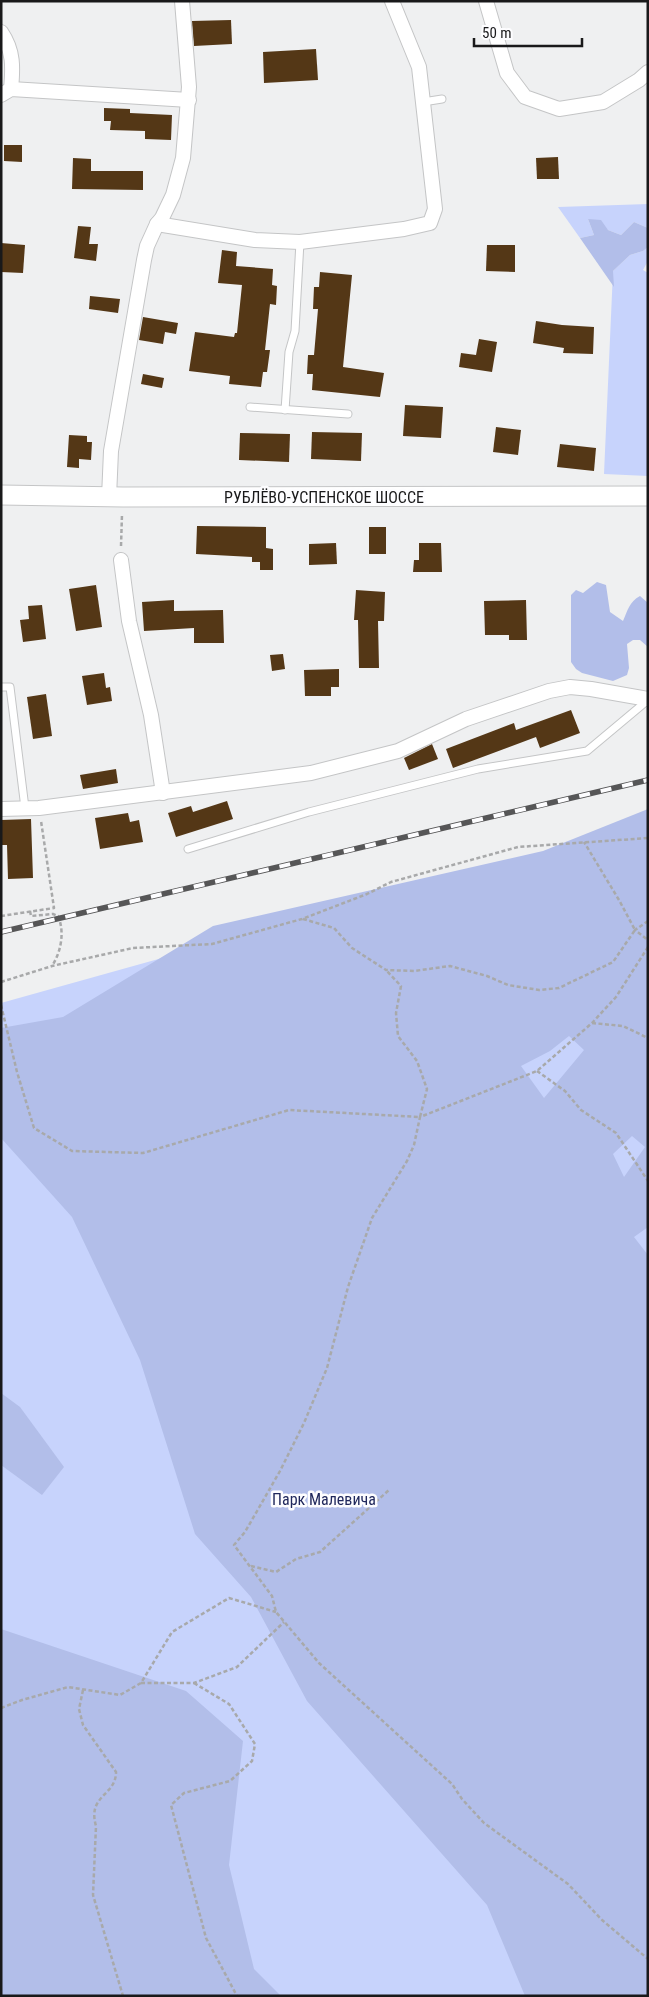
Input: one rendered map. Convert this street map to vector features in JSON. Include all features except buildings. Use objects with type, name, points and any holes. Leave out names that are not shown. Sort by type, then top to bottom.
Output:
[{"type":"main road","name":"РУБЛЁВО-УСПЕНСКОЕ ШОССЕ","points":[[1,495],[116,497],[648,496]]},
{"type":"street","points":[[116,497],[111,451],[144,260],[147,246],[156,224],[169,206],[181,172],[189,100],[182,1]]},
{"type":"street","points":[[156,224],[255,240],[300,242],[404,230],[430,223],[435,208],[419,67],[392,1]]},
{"type":"street","points":[[486,1],[508,73],[525,97],[559,109],[603,102],[639,80],[648,72]]},
{"type":"street","points":[[1,32],[7,40],[14,65],[6,92],[189,100]]},
{"type":"street","points":[[121,560],[128,621],[151,715],[162,793]]},
{"type":"street","points":[[1,808],[39,808],[311,774],[398,750],[466,719],[549,691],[570,687],[648,700]]},
{"type":"lane","points":[[424,102],[442,99]]},
{"type":"lane","points":[[285,410],[289,352],[296,331],[300,242]]},
{"type":"lane","points":[[250,407],[348,414]]},
{"type":"lane","points":[[1,688],[10,687],[24,808]]},
{"type":"lane","points":[[188,849],[309,812],[478,769],[587,750],[648,700]]},
{"type":"path","points":[[116,497],[121,560]]},
{"type":"path","points":[[1,916],[54,908],[39,808]]},
{"type":"path","points":[[1,982],[52,966],[132,948],[212,944],[302,918],[367,894],[391,882],[518,847],[648,838]]},
{"type":"path","points":[[584,842],[620,900],[635,930],[648,940]]},
{"type":"path","points":[[30,912],[31,916],[53,914],[60,919],[62,933],[59,955],[52,966]]},
{"type":"path","points":[[302,918],[334,928],[352,948],[386,970],[401,986],[396,1012],[398,1036],[417,1061],[427,1089],[414,1145],[407,1161],[372,1218],[348,1287],[327,1368],[304,1423],[280,1471],[244,1532],[234,1545],[272,1596],[276,1612],[319,1663],[452,1784],[462,1799],[484,1823],[568,1884],[602,1920],[648,1959]]},
{"type":"path","points":[[386,970],[414,971],[450,966],[487,976],[508,985],[539,990],[559,988],[613,962],[635,930],[648,921]]},
{"type":"path","points":[[1,1005],[16,1072],[34,1128],[72,1151],[144,1153],[289,1110],[420,1117],[537,1071],[592,1023],[616,997],[648,947]]},
{"type":"path","points":[[592,1023],[623,1026],[648,1038]]},
{"type":"path","points":[[537,1071],[565,1091],[581,1110],[616,1133],[648,1181]]},
{"type":"path","points":[[249,1566],[276,1572],[296,1559],[320,1552],[389,1490]]},
{"type":"path","points":[[1,1708],[68,1686],[120,1695],[141,1683],[172,1632],[229,1598],[276,1612]]},
{"type":"path","points":[[141,1683],[194,1683],[237,1667],[284,1622]]},
{"type":"path","points":[[194,1683],[229,1704],[255,1744],[252,1761],[230,1781],[184,1793],[171,1805],[206,1938],[237,1996]]},
{"type":"path","points":[[84,1690],[79,1709],[84,1725],[116,1772],[116,1779],[96,1802],[93,1816],[96,1826],[93,1895],[123,1996]]},
{"type":"green space","points":[[648,204],[648,228],[634,222],[621,235],[588,219],[594,235],[580,238],[558,207]]},
{"type":"green space","points":[[588,219],[601,220],[608,230],[621,235],[634,222],[648,228],[648,247],[643,251],[630,255],[613,271],[614,287],[580,238],[594,235]]},
{"type":"green space","points":[[648,247],[648,261],[643,270],[648,273],[648,476],[604,474],[613,271],[630,255],[643,251]]},
{"type":"green space","points":[[597,582],[606,585],[610,612],[623,621],[629,607],[636,598],[640,596],[648,603],[648,647],[640,640],[633,640],[627,644],[629,668],[627,675],[613,681],[582,673],[571,662],[571,595],[576,590],[583,593]]},
{"type":"green space","name":"Парк Малевича","points":[[648,809],[648,1227],[634,1237],[648,1255],[648,1996],[525,1996],[487,1905],[307,1701],[251,1597],[195,1534],[140,1360],[72,1217],[1,1138],[1,1028],[63,1017],[213,926],[543,851]],"holes":[[[569,1036],[584,1050],[544,1098],[521,1066],[550,1051]],[[632,1136],[645,1147],[624,1177],[613,1154]]]},
{"type":"green space","name":"Парк Малевича","points":[[648,829],[648,1996],[1,1996],[1,1003],[302,919]]},
{"type":"green space","points":[[1,1393],[20,1407],[64,1467],[42,1495],[1,1465]]},
{"type":"green space","points":[[1,1629],[186,1691],[243,1741],[229,1865],[254,1969],[281,1996],[1,1996]]},
{"type":"railway","points":[[1,932],[648,780]]}]
